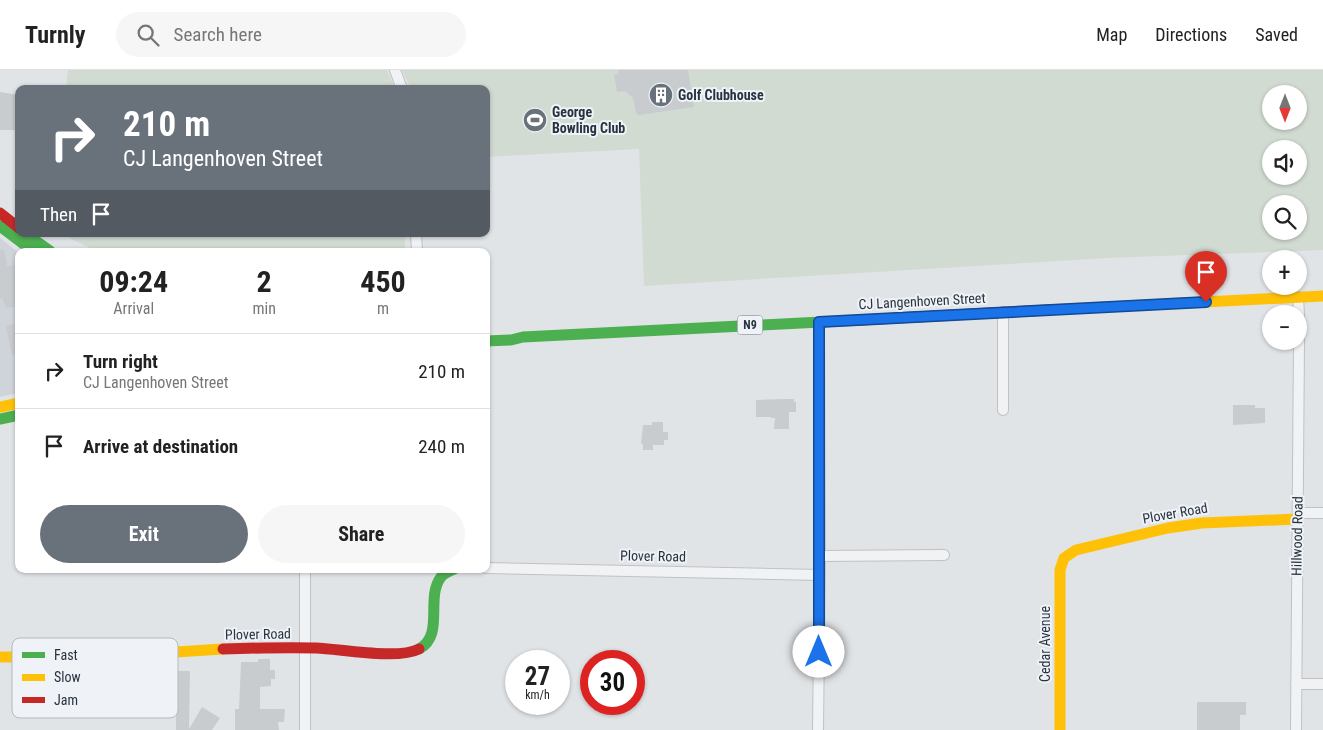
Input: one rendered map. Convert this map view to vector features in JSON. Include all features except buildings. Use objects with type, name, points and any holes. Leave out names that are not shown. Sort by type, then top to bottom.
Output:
[{"type":"main road","points":[[0,213],[15,225]]},
{"type":"main road","points":[[0,226],[29,248]]},
{"type":"main road","points":[[30,237],[46,248]]},
{"type":"main road","name":"CJ Langenhoven Street","points":[[490,341],[511,340],[523,337],[1323,296]]},
{"type":"main road","name":"CJ Langenhoven Street","points":[[490,332],[516,333],[523,337]]},
{"type":"main road","points":[[0,407],[15,403]]},
{"type":"main road","points":[[0,419],[15,416]]},
{"type":"main road","name":"Plover Road","points":[[1063,558],[1068,553],[1080,548],[1184,525],[1298,516]]},
{"type":"main road","name":"Cedar Avenue","points":[[1060,730],[1060,570],[1063,558]]},
{"type":"main road","name":"Plover Road","points":[[178,651],[305,648],[401,653],[420,650],[430,639],[433,632],[434,591],[439,577],[445,573]]},
{"type":"street","points":[[395,70],[401,85]]},
{"type":"street","points":[[1298,297],[1298,305]]},
{"type":"street","points":[[1003,312],[1003,410]]},
{"type":"street","points":[[818,730],[820,575],[819,322]]},
{"type":"street","name":"Hillwood Road","points":[[1296,730],[1299,350]]},
{"type":"street","name":"Plover Road","points":[[1298,516],[1323,513]]},
{"type":"street","points":[[820,556],[944,555]]},
{"type":"street","name":"Plover Road","points":[[490,568],[820,575]]},
{"type":"street","points":[[305,573],[305,730]]},
{"type":"street","points":[[1296,684],[1323,684]]},
{"type":"shaded area","points":[[68,70],[387,70],[393,85],[66,85]]},
{"type":"shaded area","points":[[402,70],[1323,70],[1323,250],[1262,250],[1262,252],[1107,258],[644,286],[639,149],[490,157],[490,85],[409,85]]},
{"type":"shaded area","points":[[67,237],[405,237],[405,248],[90,248]]},
{"type":"shaded area","points":[[0,238],[15,250],[15,394],[0,397]]},
{"type":"traffic: fast","points":[[0,226],[29,248]]},
{"type":"traffic: fast","points":[[30,237],[46,248]]},
{"type":"traffic: fast","points":[[490,341],[511,340],[523,337],[861,320]]},
{"type":"traffic: fast","points":[[0,419],[15,416]]},
{"type":"traffic: fast","points":[[419,649],[427,643],[431,635],[434,595],[441,577],[446,573]]},
{"type":"traffic: slow","points":[[1048,310],[1323,296]]},
{"type":"traffic: slow","points":[[0,407],[15,404]]},
{"type":"traffic: slow","points":[[1060,730],[1060,570],[1064,558],[1076,550],[1168,528],[1202,523],[1297,519]]},
{"type":"traffic: slow","points":[[178,652],[223,649]]},
{"type":"traffic: slow","points":[[0,657],[12,657]]},
{"type":"traffic: jam","points":[[0,213],[15,225]]},
{"type":"traffic: jam","points":[[861,320],[1048,310]]},
{"type":"traffic: jam","points":[[223,649],[316,648],[384,654],[398,654],[419,649]]},
{"type":"place","name":"Golf Clubhouse","points":[[661,95]]},
{"type":"place","name":"George Bowling Club","points":[[535,120]]},
{"type":"route","points":[[819,652],[819,322],[1206,302]]}]
